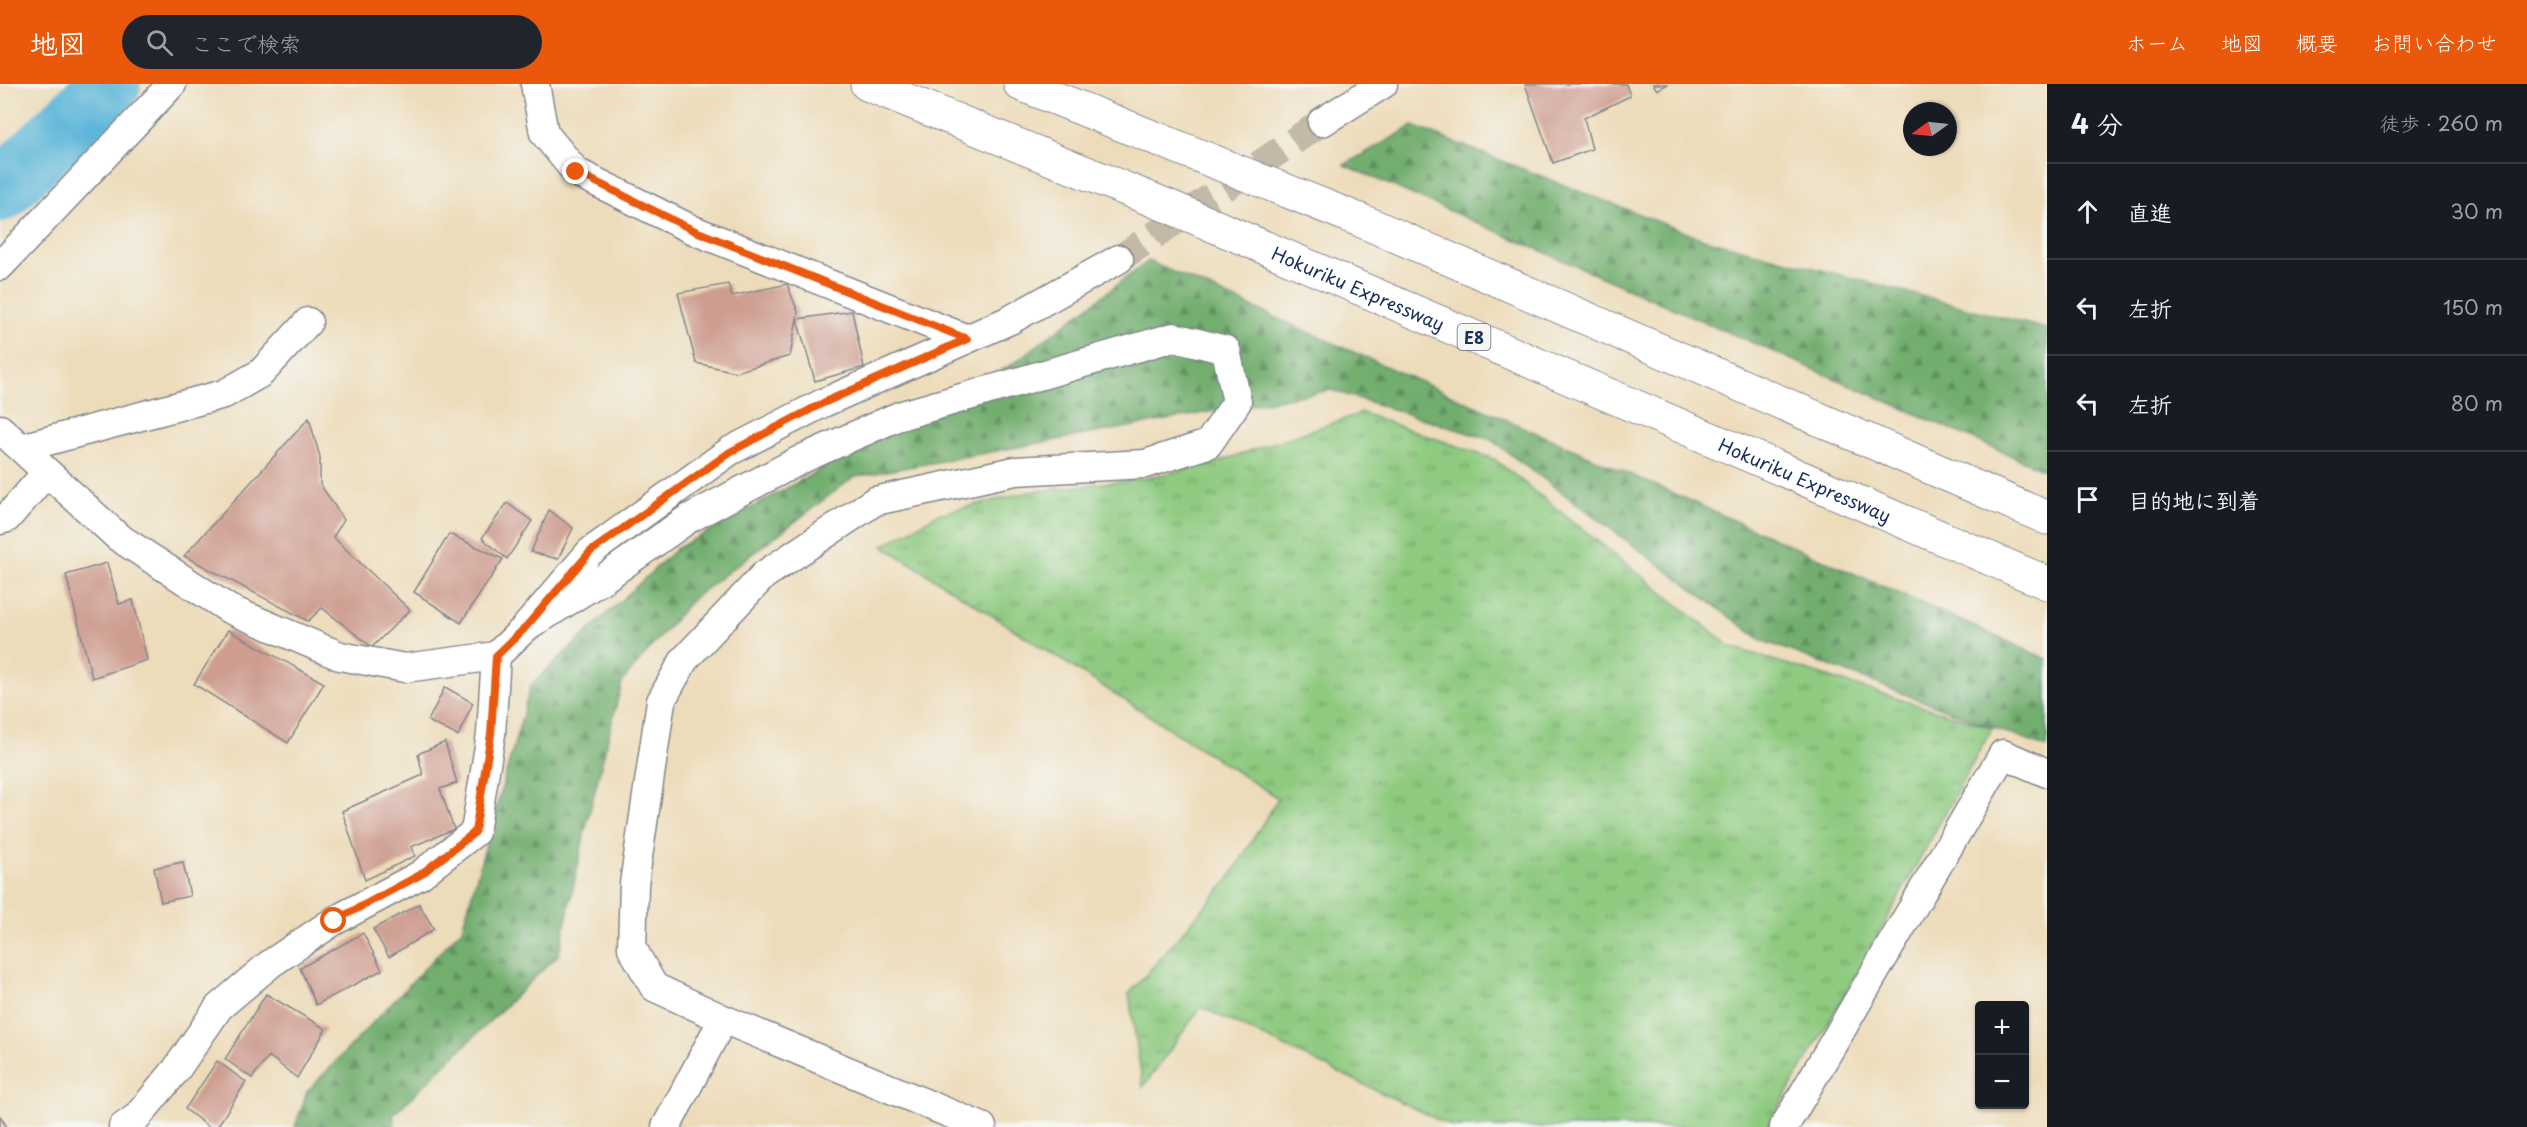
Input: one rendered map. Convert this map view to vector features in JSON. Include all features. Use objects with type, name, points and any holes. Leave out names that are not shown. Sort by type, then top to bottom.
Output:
[{"type":"highway","name":"Hokuriku Expressway","points":[[867,84],[1175,209],[2047,583]]},
{"type":"highway","points":[[1020,84],[1362,221],[2047,518]]},
{"type":"street","points":[[0,266],[172,84]]},
{"type":"street","points":[[535,84],[544,133],[576,172],[693,230],[967,339]]},
{"type":"street","points":[[1322,122],[1383,84]]},
{"type":"street","points":[[0,429],[118,537],[229,609],[340,656],[405,668],[496,656],[524,629],[590,552],[730,452],[823,403],[1010,320],[1119,259]]},
{"type":"street","points":[[21,448],[224,394],[261,374],[308,322]]},
{"type":"street","points":[[524,629],[603,579],[688,519],[804,458],[899,416],[1174,337],[1226,350],[1237,402],[1208,444],[1145,464],[1015,471],[875,501],[764,575],[684,660],[661,701],[634,884],[632,948],[654,987],[723,1019],[982,1127]]},
{"type":"street","points":[[0,520],[7,518],[47,472]]},
{"type":"street","points":[[123,1127],[137,1117],[176,1070],[219,1007],[270,964],[334,921],[420,875],[475,832],[491,734],[496,656]]},
{"type":"street","points":[[1784,1127],[2003,754],[2047,773]]},
{"type":"street","points":[[666,1127],[723,1019]]},
{"type":"green space","points":[[1413,126],[1700,238],[2047,329],[2047,471],[1344,165]]},
{"type":"green space","points":[[1148,261],[2047,659],[2047,748],[1761,640],[1491,440],[1331,390],[854,477],[691,600],[622,682],[587,822],[559,954],[393,1115],[395,1127],[295,1127],[307,1092],[462,929],[531,685],[676,549],[1013,364]]},
{"type":"green space","points":[[1362,413],[1494,459],[1731,647],[1992,728],[1851,984],[1767,1127],[1453,1127],[1201,1007],[1143,1087],[1129,994],[1229,879],[1278,798],[883,546],[938,514],[1029,492],[1147,478],[1212,464]]},
{"type":"building","points":[[1525,84],[1626,84],[1630,96],[1584,118],[1592,149],[1553,163]]},
{"type":"building","points":[[1653,84],[1668,84],[1657,90]]},
{"type":"building","points":[[728,284],[732,296],[787,284],[798,312],[790,356],[736,372],[696,363],[678,293]]},
{"type":"building","points":[[852,311],[864,367],[815,381],[797,319]]},
{"type":"building","points":[[309,418],[320,457],[320,484],[344,520],[333,537],[410,610],[372,647],[322,608],[308,621],[184,556]]},
{"type":"building","points":[[507,503],[532,521],[507,559],[482,538]]},
{"type":"building","points":[[549,510],[573,528],[558,559],[531,552]]},
{"type":"building","points":[[449,534],[503,559],[461,623],[414,592]]},
{"type":"building","points":[[107,563],[119,604],[133,600],[147,660],[92,678],[66,575]]},
{"type":"building","points":[[228,630],[324,683],[288,743],[194,684]]},
{"type":"building","points":[[445,687],[473,703],[458,736],[428,721]]},
{"type":"building","points":[[445,742],[457,783],[440,789],[454,829],[411,847],[415,856],[365,880],[342,811],[423,775],[418,754]]},
{"type":"building","points":[[183,862],[190,896],[161,902],[154,868]]},
{"type":"building","points":[[419,904],[434,929],[389,957],[373,929]]},
{"type":"building","points":[[363,933],[382,970],[316,1005],[300,968]]},
{"type":"building","points":[[266,994],[326,1029],[297,1078],[269,1056],[252,1078],[225,1059]]},
{"type":"building","points":[[217,1061],[246,1082],[217,1127],[209,1127],[185,1109]]},
{"type":"building","points":[[0,1116],[7,1127],[0,1127]]},
{"type":"waterway","points":[[0,191],[110,84]]},
{"type":"tunnel","points":[[1119,259],[1322,122]]},
{"type":"route","points":[[334,921],[420,875],[475,832],[491,734],[496,656],[524,629],[590,552],[730,452],[823,403],[967,339],[693,230],[576,172]]}]
